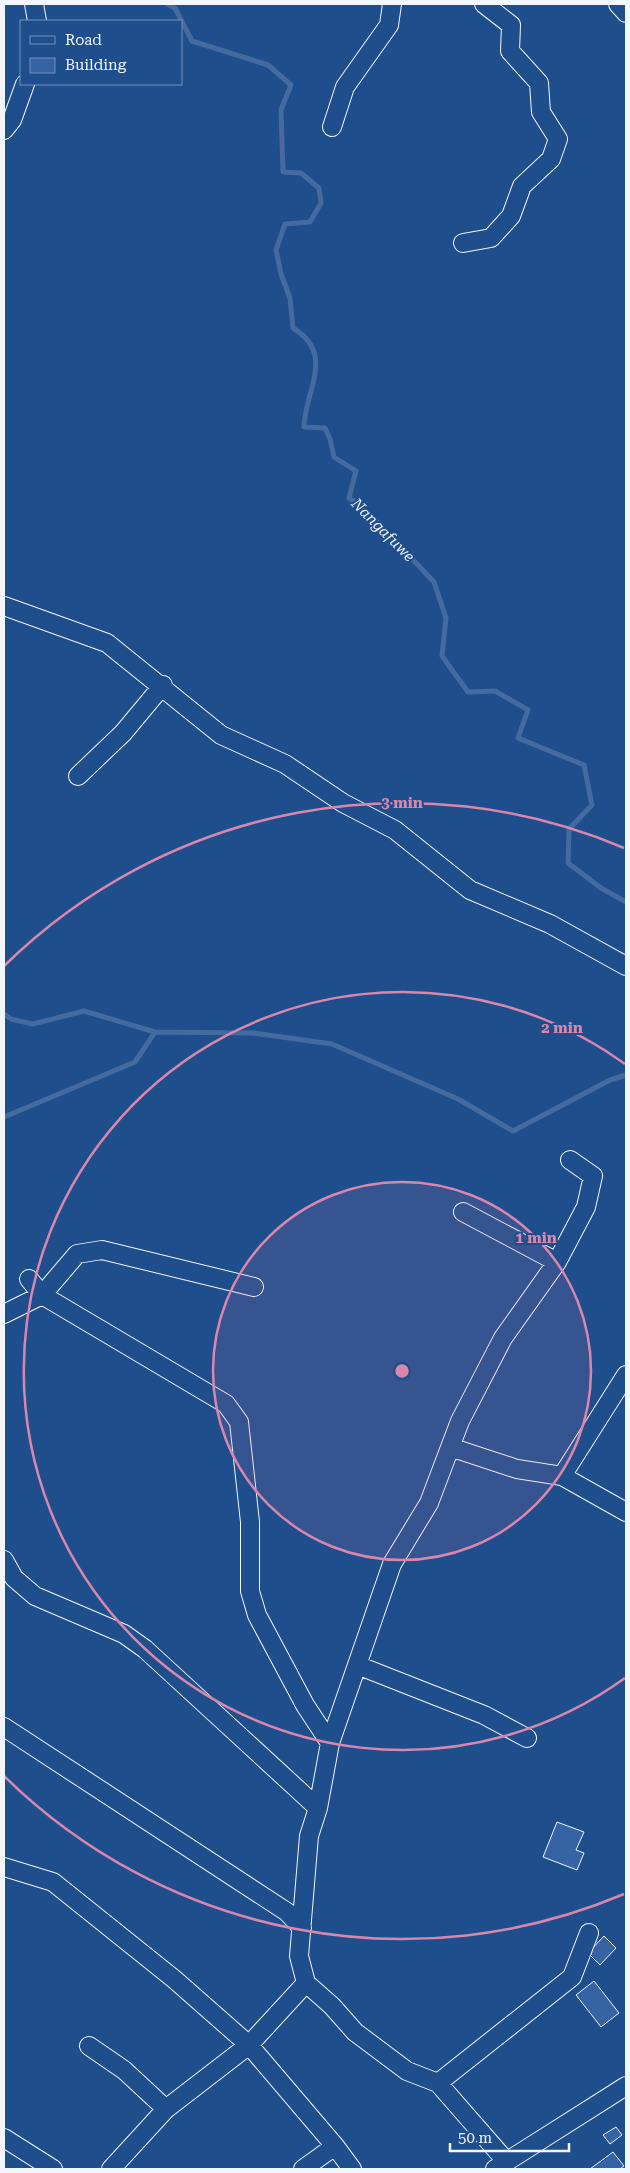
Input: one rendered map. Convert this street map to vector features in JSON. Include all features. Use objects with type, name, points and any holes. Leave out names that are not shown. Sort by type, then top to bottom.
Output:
[{"type":"street","points":[[34,4],[37,20]]},
{"type":"street","points":[[332,127],[345,87],[389,25],[392,4]]},
{"type":"street","points":[[464,243],[491,238],[511,216],[522,186],[551,158],[558,139],[542,112],[539,83],[510,51],[511,25],[484,4]]},
{"type":"street","points":[[618,4],[626,13]]},
{"type":"street","points":[[4,130],[12,120],[25,85]]},
{"type":"street","points":[[4,606],[107,643],[163,685],[221,734],[286,764],[343,803],[395,830],[470,890],[550,924],[626,966]]},
{"type":"street","points":[[78,776],[123,733],[163,685]]},
{"type":"street","points":[[570,1160],[593,1176],[586,1207],[557,1262],[504,1338],[460,1421],[430,1504],[392,1564],[330,1743],[318,1808],[309,1836],[299,1956],[306,1983],[332,2006],[355,2032],[407,2071],[438,2083],[500,2165],[626,2086]]},
{"type":"street","points":[[463,1212],[557,1262]]},
{"type":"street","points":[[4,1314],[42,1295],[77,1254],[102,1250],[254,1287]]},
{"type":"street","points":[[30,1279],[42,1295],[226,1404],[239,1422],[250,1522],[250,1591],[257,1615],[305,1705],[330,1743]]},
{"type":"street","points":[[562,1476],[626,1375]]},
{"type":"street","points":[[450,1447],[517,1469],[562,1476],[626,1512]]},
{"type":"street","points":[[4,1560],[14,1578],[35,1596],[124,1634],[145,1648],[318,1808]]},
{"type":"street","points":[[357,1665],[484,1715],[527,1738]]},
{"type":"street","points":[[4,1727],[287,1912],[302,1928]]},
{"type":"street","points":[[4,1867],[53,1882],[174,1979],[249,2045],[335,2146],[352,2169]]},
{"type":"street","points":[[438,2083],[572,1977],[588,1934]]},
{"type":"street","points":[[111,2169],[166,2109],[249,2045],[306,1983]]},
{"type":"street","points":[[89,2046],[124,2070],[166,2109]]},
{"type":"street","points":[[4,2138],[53,2169]]},
{"type":"street","points":[[303,2169],[335,2146]]},
{"type":"building","points":[[557,1822],[584,1832],[576,1850],[584,1853],[577,1870],[543,1857]]},
{"type":"building","points":[[604,1936],[616,1948],[600,1965],[588,1953]]},
{"type":"building","points":[[594,1981],[619,2013],[601,2027],[576,1995]]},
{"type":"building","points":[[616,2127],[622,2135],[610,2144],[603,2135]]},
{"type":"building","points":[[613,2152],[624,2166],[620,2169],[590,2169]]},
{"type":"waterway","name":"Nangafuwe","points":[[167,4],[175,8],[181,20]]},
{"type":"waterway","name":"Nangafuwe","points":[[182,22],[192,41],[268,65],[291,85],[281,110],[283,172],[301,173],[319,188],[321,203],[310,222],[285,224],[276,250],[281,274],[290,298],[293,328],[306,338],[313,349],[316,361],[304,427],[325,428],[330,439],[334,457],[356,471],[349,498],[362,506],[434,582],[446,618],[442,656],[468,692],[495,691],[528,710],[518,738],[584,765],[592,805],[569,829],[568,863],[601,888],[626,902]]},
{"type":"waterway","points":[[4,1014],[11,1019],[33,1024],[84,1011],[155,1032],[253,1033],[332,1044],[458,1099],[513,1131],[610,1080],[626,1075]]},
{"type":"waterway","points":[[4,1117],[135,1062],[155,1032]]}]
